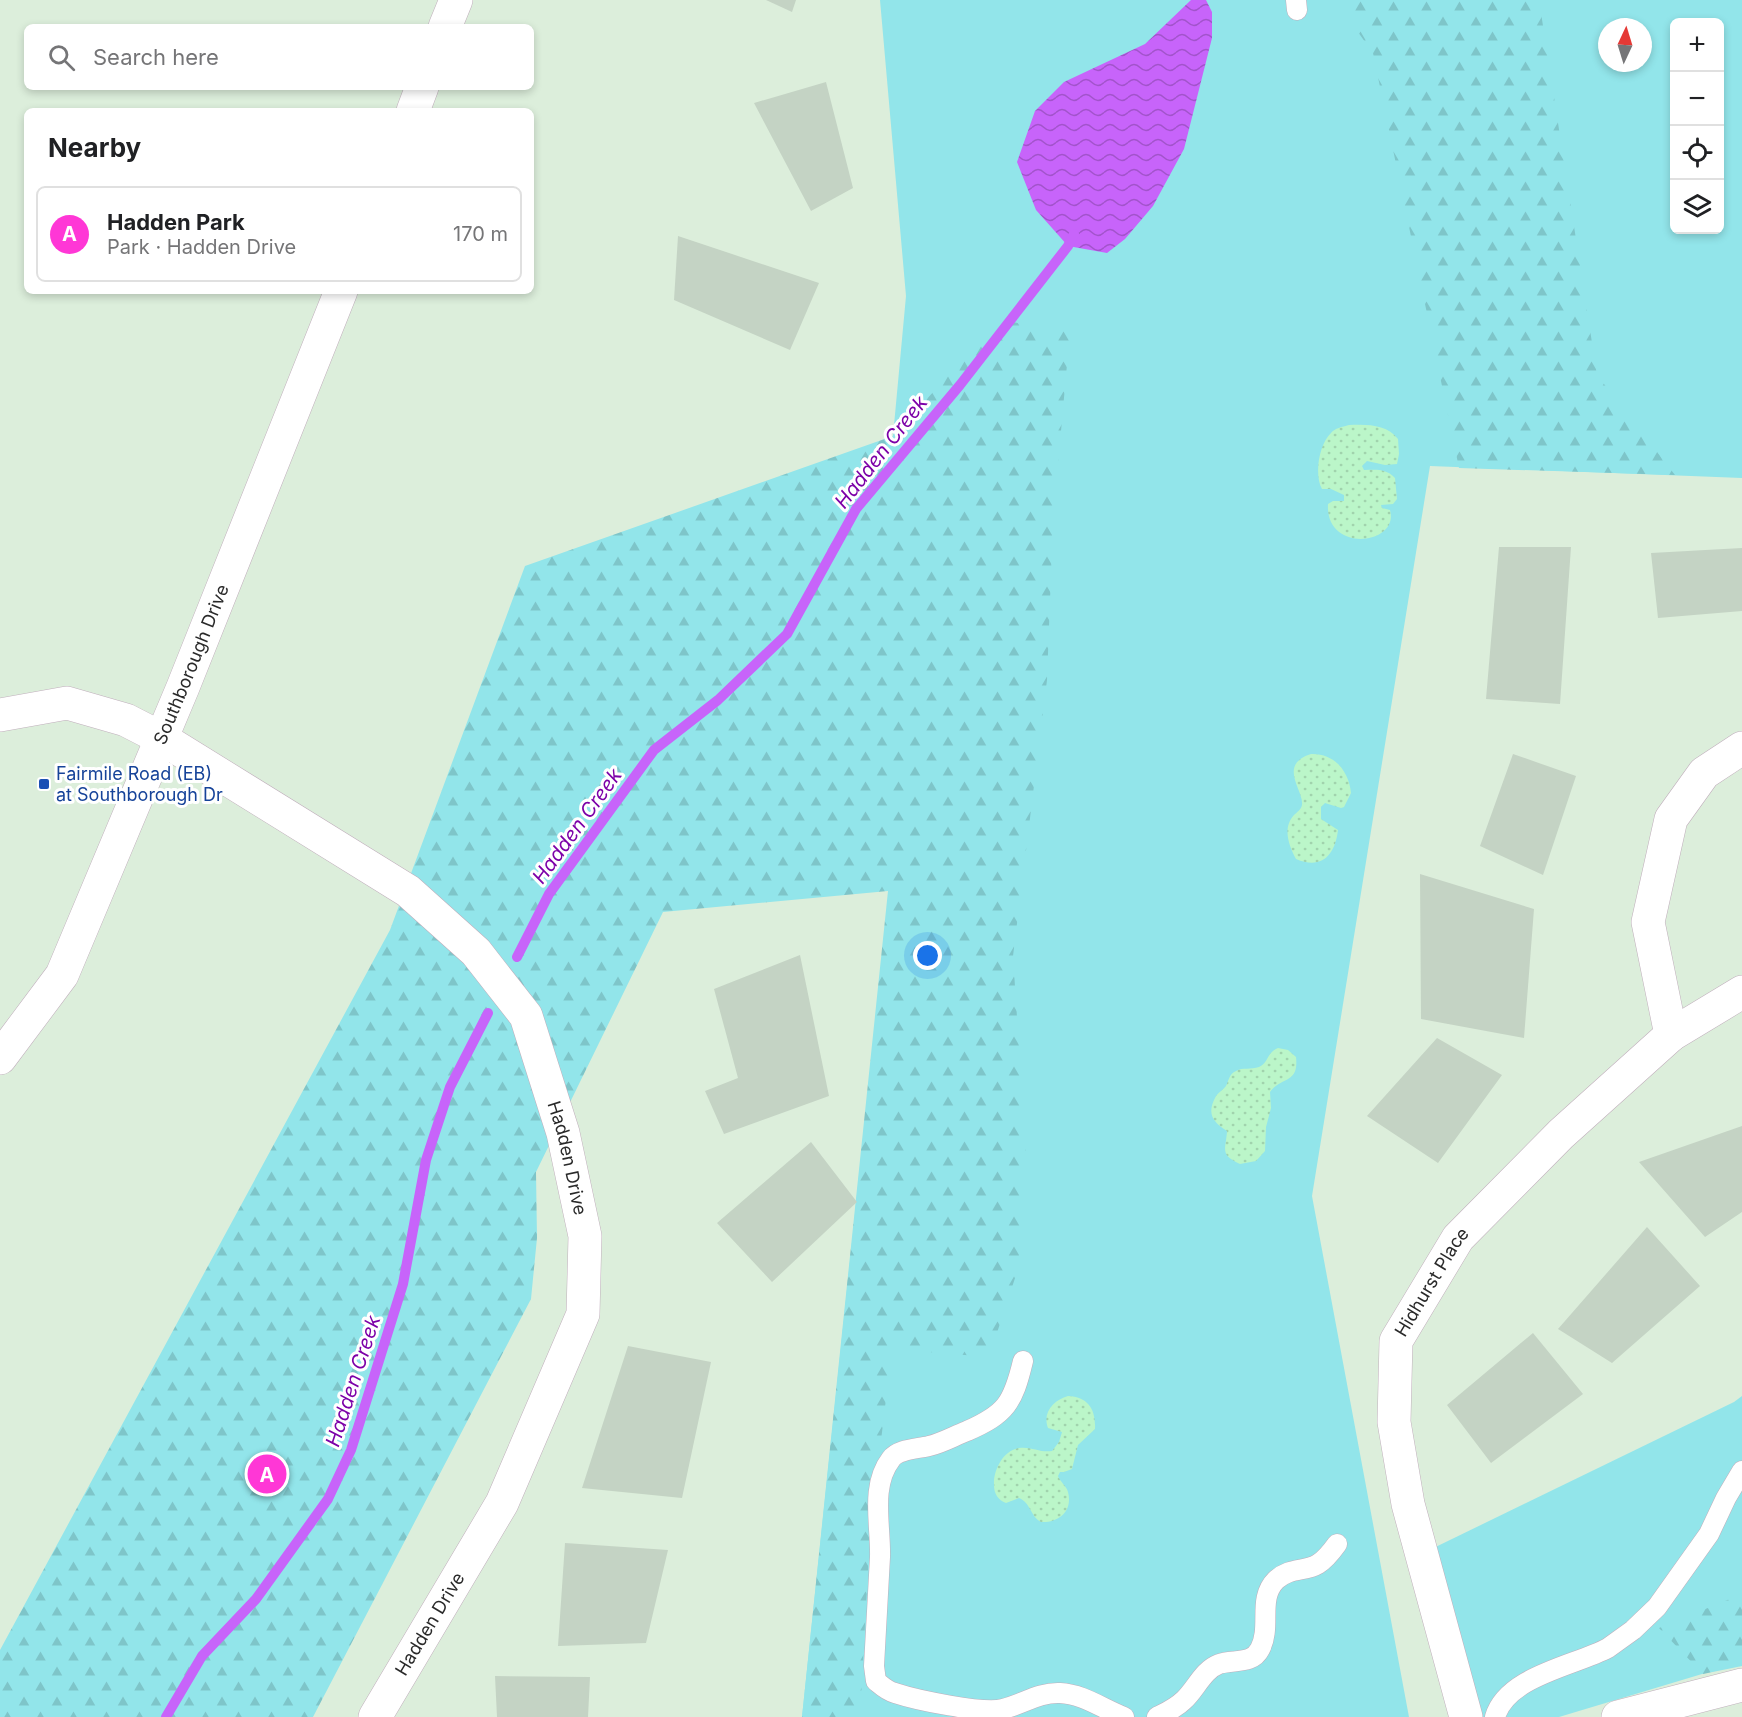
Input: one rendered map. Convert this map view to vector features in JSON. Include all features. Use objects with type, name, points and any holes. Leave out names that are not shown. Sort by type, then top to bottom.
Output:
[{"type":"street","points":[[446,24],[456,0]]},
{"type":"street","points":[[414,108],[421,90]]},
{"type":"street","name":"Southborough Drive","points":[[0,1058],[62,975],[161,738],[340,294]]},
{"type":"street","name":"Hadden Drive","points":[[0,715],[67,703],[126,720],[161,738],[408,891],[476,952],[526,1016],[562,1133],[585,1236],[583,1314],[506,1492],[375,1717]]},
{"type":"street","points":[[1671,1035],[1648,922],[1671,819],[1704,774],[1742,748]]},
{"type":"street","name":"Hidhurst Place","points":[[1466,1717],[1408,1504],[1394,1422],[1396,1341],[1458,1238],[1561,1134],[1671,1035],[1742,992]]},
{"type":"street","points":[[1618,1717],[1742,1685]]},
{"type":"lane","points":[[1023,1361],[1017,1387],[999,1415],[943,1442],[892,1456],[882,1474],[878,1522],[880,1553],[874,1666],[876,1681],[884,1688],[902,1695],[988,1710],[1002,1709],[1047,1693],[1062,1693],[1087,1699],[1124,1717]]},
{"type":"lane","points":[[1495,1717],[1498,1708],[1519,1686],[1619,1642],[1652,1613],[1709,1534],[1742,1471]]},
{"type":"lane","points":[[1157,1717],[1183,1701],[1208,1670],[1218,1664],[1243,1661],[1257,1655],[1264,1641],[1267,1621],[1266,1599],[1270,1587],[1286,1573],[1317,1565],[1337,1544]]},
{"type":"green space","points":[[880,0],[1742,0],[1742,478],[1430,466],[1312,1196],[1409,1717],[802,1717],[889,891],[893,436],[906,296]]},
{"type":"green space","points":[[1335,0],[1539,0],[1597,375],[1675,475],[1459,468],[1373,53]]},
{"type":"green space","points":[[999,320],[1070,331],[1053,520],[1047,680],[1013,956],[1026,1155],[1018,1269],[989,1357],[892,1349],[870,1532],[860,1717],[802,1717],[888,891],[663,912],[536,1172],[537,1238],[531,1299],[313,1717],[0,1717],[0,1650],[390,930],[525,566],[893,436]]},
{"type":"green space","points":[[1742,1396],[1742,1662],[1559,1717],[1478,1717],[1417,1556],[1734,1402]]},
{"type":"green space","points":[[1742,1594],[1742,1666],[1703,1674],[1659,1628]]},
{"type":"sand","points":[[1349,425],[1369,425],[1382,428],[1398,439],[1397,464],[1385,465],[1367,461],[1362,466],[1364,470],[1384,471],[1395,478],[1397,499],[1393,504],[1381,505],[1382,508],[1390,510],[1390,522],[1384,531],[1374,537],[1362,539],[1349,537],[1338,531],[1330,520],[1328,504],[1333,501],[1344,501],[1344,495],[1331,489],[1322,489],[1318,476],[1323,444],[1335,430]]},
{"type":"sand","points":[[1311,754],[1327,757],[1339,765],[1347,777],[1351,793],[1344,807],[1325,803],[1321,807],[1321,819],[1338,830],[1334,847],[1330,853],[1326,858],[1313,863],[1296,859],[1289,843],[1288,831],[1290,820],[1302,805],[1294,778],[1296,764]]},
{"type":"sand","points":[[1278,1048],[1288,1050],[1296,1057],[1295,1072],[1270,1092],[1271,1108],[1266,1127],[1265,1151],[1256,1161],[1240,1164],[1226,1154],[1227,1131],[1212,1117],[1213,1102],[1234,1072],[1262,1065]]},
{"type":"sand","points":[[1068,1396],[1081,1399],[1089,1405],[1094,1416],[1095,1429],[1078,1445],[1072,1469],[1060,1472],[1058,1476],[1068,1492],[1066,1510],[1059,1518],[1041,1522],[1023,1500],[1019,1498],[1006,1503],[999,1498],[994,1488],[995,1474],[1000,1462],[1013,1450],[1023,1448],[1052,1451],[1059,1442],[1062,1432],[1048,1428],[1048,1412],[1058,1400]]},
{"type":"water","points":[[1191,0],[1206,0],[1212,12],[1212,38],[1184,149],[1153,206],[1125,239],[1107,253],[1068,246],[1036,210],[1017,162],[1035,111],[1064,82],[1145,44]]},
{"type":"building","points":[[766,0],[796,0],[792,12]]},
{"type":"building","points":[[826,82],[853,188],[811,211],[754,103]]},
{"type":"building","points":[[678,236],[819,283],[790,350],[674,300]]},
{"type":"building","points":[[1499,547],[1571,547],[1560,704],[1486,699]]},
{"type":"building","points":[[1742,548],[1742,611],[1658,618],[1651,553]]},
{"type":"building","points":[[1513,754],[1576,776],[1543,875],[1480,846]]},
{"type":"building","points":[[1420,874],[1534,909],[1524,1038],[1421,1019]]},
{"type":"building","points":[[800,955],[829,1096],[724,1134],[705,1091],[738,1078],[714,989]]},
{"type":"building","points":[[1437,1038],[1502,1075],[1438,1163],[1367,1116]]},
{"type":"building","points":[[1742,1126],[1742,1212],[1705,1237],[1639,1162]]},
{"type":"building","points":[[811,1142],[857,1202],[772,1282],[717,1223]]},
{"type":"building","points":[[1647,1227],[1700,1286],[1612,1363],[1558,1329]]},
{"type":"building","points":[[1533,1333],[1583,1394],[1491,1463],[1447,1405]]},
{"type":"building","points":[[628,1346],[711,1362],[682,1498],[582,1488]]},
{"type":"building","points":[[565,1543],[668,1550],[646,1643],[558,1646]]},
{"type":"building","points":[[495,1676],[590,1677],[588,1717],[497,1717]]},
{"type":"waterway","name":"Hadden Creek","points":[[517,957],[549,894],[654,750],[718,700],[787,634],[856,509],[960,385],[1068,246],[1074,234]]},
{"type":"waterway","name":"Hadden Creek","points":[[166,1717],[202,1656],[256,1599],[328,1499],[351,1450],[403,1284],[426,1160],[450,1087],[488,1013]]},
{"type":"place","name":"Fairmile Road (EB) at Southborough Dr","points":[[44,784]]},
{"type":"place","name":"Hadden Park","points":[[267,1474]]}]
